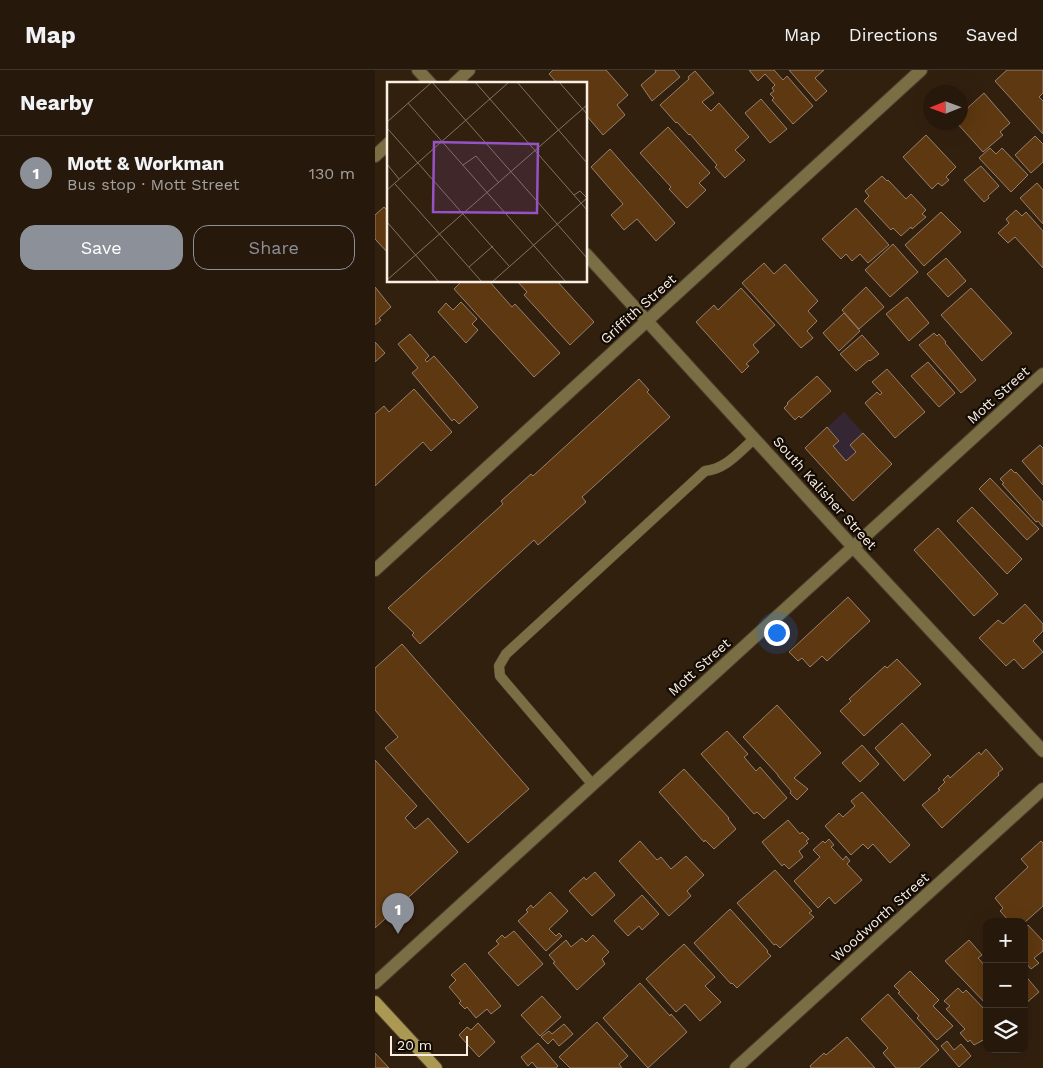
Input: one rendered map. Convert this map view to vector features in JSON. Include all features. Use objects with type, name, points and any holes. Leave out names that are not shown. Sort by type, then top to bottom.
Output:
[{"type":"main road","points":[[375,1002],[436,1068]]},
{"type":"street","points":[[418,70],[429,82]]},
{"type":"street","points":[[456,82],[469,70]]},
{"type":"street","name":"Griffith Street","points":[[375,570],[921,70]]},
{"type":"street","points":[[375,156],[387,145]]},
{"type":"street","name":"South Kalisher Street","points":[[587,255],[853,547],[1043,751]]},
{"type":"street","name":"Mott Street","points":[[375,982],[1043,374]]},
{"type":"street","name":"Woodworth Street","points":[[736,1068],[1043,789]]},
{"type":"lane","points":[[593,785],[500,676],[499,666],[506,654],[705,471],[716,470],[726,464],[754,439]]},
{"type":"shaded area","points":[[844,412],[892,464],[853,501],[805,448]]},
{"type":"building","points":[[553,70],[606,70],[628,95],[617,105],[625,115],[603,135],[587,116],[587,82],[556,82],[549,74]]},
{"type":"building","points":[[655,70],[674,70],[680,77],[652,101],[641,85],[656,72]]},
{"type":"building","points":[[749,70],[774,70],[783,80],[787,76],[813,106],[793,124],[772,100],[774,98],[770,94],[774,91],[772,88],[775,85],[765,74],[758,81]]},
{"type":"building","points":[[789,70],[824,70],[815,78],[827,91],[816,101]]},
{"type":"building","points":[[1007,70],[1043,70],[1043,93],[1039,97],[1043,101],[1043,134],[995,81]]},
{"type":"building","points":[[695,71],[714,93],[702,102],[711,111],[719,103],[749,137],[735,150],[745,160],[725,178],[715,167],[717,165],[690,134],[676,123],[660,105],[689,79],[688,77]]},
{"type":"building","points":[[984,93],[1010,123],[1000,132],[1003,135],[983,152],[963,130],[968,130],[968,108]]},
{"type":"building","points":[[761,99],[787,129],[770,143],[745,113]]},
{"type":"building","points":[[668,127],[710,173],[699,183],[706,190],[687,208],[640,153]]},
{"type":"building","points":[[926,135],[956,167],[946,177],[949,180],[942,186],[938,183],[932,189],[903,157]]},
{"type":"building","points":[[1035,136],[1043,144],[1043,162],[1031,173],[1015,155]]},
{"type":"building","points":[[990,148],[996,154],[1002,148],[1028,175],[1011,192],[979,158]]},
{"type":"building","points":[[610,149],[675,223],[656,241],[637,219],[624,230],[611,215],[623,204],[591,167]]},
{"type":"building","points":[[981,166],[999,186],[984,202],[964,180]]},
{"type":"building","points":[[882,176],[906,199],[911,194],[926,210],[922,214],[926,217],[901,236],[893,228],[891,230],[864,201],[869,196],[865,191]]},
{"type":"building","points":[[1037,183],[1043,190],[1043,224],[1020,198]]},
{"type":"building","points":[[384,207],[387,210],[387,252],[375,239],[375,215]]},
{"type":"building","points":[[856,208],[889,245],[868,263],[860,254],[852,261],[846,254],[841,259],[822,239]]},
{"type":"building","points":[[1016,210],[1022,216],[1026,212],[1043,231],[1043,268],[1015,237],[1008,243],[998,233],[1009,223],[1006,219]]},
{"type":"building","points":[[941,212],[961,232],[924,266],[905,245]]},
{"type":"building","points":[[893,244],[918,272],[890,297],[865,270]]},
{"type":"building","points":[[946,258],[966,281],[948,297],[927,274]]},
{"type":"building","points":[[764,263],[774,274],[785,264],[818,301],[808,311],[817,321],[807,331],[813,338],[801,348],[742,283]]},
{"type":"building","points":[[461,282],[490,282],[512,307],[515,304],[560,353],[534,377],[454,289]]},
{"type":"building","points":[[518,282],[558,282],[594,322],[570,345],[524,295],[527,292]]},
{"type":"building","points":[[375,287],[391,307],[379,318],[381,320],[375,325]]},
{"type":"building","points":[[866,287],[884,307],[859,329],[842,310]]},
{"type":"building","points":[[741,288],[775,325],[753,345],[759,352],[746,364],[749,366],[742,373],[696,322],[714,305],[718,310]]},
{"type":"building","points":[[971,288],[1012,333],[982,361],[941,315]]},
{"type":"building","points":[[907,297],[929,323],[909,341],[886,314]]},
{"type":"building","points":[[461,302],[477,319],[472,324],[478,330],[466,343],[438,312],[446,303],[453,310]]},
{"type":"building","points":[[844,313],[860,331],[839,351],[823,333]]},
{"type":"building","points":[[934,333],[937,336],[939,334],[976,380],[961,393],[919,345]]},
{"type":"building","points":[[410,334],[429,356],[425,360],[427,362],[434,356],[478,407],[459,424],[454,419],[452,421],[412,373],[418,368],[398,344]]},
{"type":"building","points":[[862,335],[879,354],[856,371],[840,354]]},
{"type":"building","points":[[375,342],[385,353],[375,362]]},
{"type":"building","points":[[928,362],[955,393],[939,407],[911,376]]},
{"type":"building","points":[[887,369],[925,412],[895,438],[865,403],[877,392],[880,395],[882,393],[872,382]]},
{"type":"building","points":[[817,376],[831,391],[801,418],[799,416],[795,420],[784,408],[787,403]]},
{"type":"building","points":[[639,379],[649,390],[647,392],[670,417],[582,497],[586,502],[538,545],[534,540],[420,644],[412,635],[414,633],[388,608],[503,504],[501,501],[531,474],[533,476]]},
{"type":"building","points":[[414,389],[452,432],[431,451],[423,442],[375,486],[375,414],[384,406],[389,412]]},
{"type":"building","points":[[827,427],[839,441],[833,446],[846,461],[856,452],[850,445],[863,433],[892,464],[853,501],[805,448]]},
{"type":"building","points":[[1040,445],[1043,448],[1043,485],[1022,461]]},
{"type":"building","points":[[1011,469],[1016,472],[1043,502],[1043,527],[1038,521],[1036,522],[1002,484],[1004,483],[1000,479]]},
{"type":"building","points":[[990,478],[1039,529],[1027,540],[979,489]]},
{"type":"building","points":[[972,507],[1022,559],[1007,574],[957,521]]},
{"type":"building","points":[[938,528],[998,594],[974,616],[914,550]]},
{"type":"building","points":[[848,597],[870,621],[827,661],[822,656],[810,667],[802,658],[798,661],[789,652]]},
{"type":"building","points":[[1025,604],[1043,624],[1043,631],[1033,641],[1043,652],[1023,669],[1014,659],[1006,666],[979,638],[998,620],[1003,624]]},
{"type":"building","points":[[402,644],[529,789],[468,843],[385,748],[398,737],[375,710],[375,668]]},
{"type":"building","points":[[897,659],[921,684],[864,736],[840,711],[851,701],[849,699],[885,666],[887,668]]},
{"type":"building","points":[[777,705],[821,753],[794,778],[808,789],[797,800],[778,775],[743,737]]},
{"type":"building","points":[[902,723],[931,755],[904,781],[875,748]]},
{"type":"building","points":[[727,731],[748,754],[744,757],[756,771],[760,767],[787,798],[764,819],[757,812],[754,814],[701,754]]},
{"type":"building","points":[[862,745],[879,764],[860,782],[842,763]]},
{"type":"building","points":[[986,749],[1003,769],[998,773],[999,775],[942,828],[922,805],[940,790],[938,789],[945,782],[943,780],[948,775],[950,778],[979,752],[981,755]]},
{"type":"building","points":[[375,760],[417,806],[405,818],[415,829],[428,818],[458,852],[375,928]]},
{"type":"building","points":[[684,769],[729,818],[736,829],[714,849],[705,840],[704,842],[659,792]]},
{"type":"building","points":[[862,792],[910,845],[890,863],[873,844],[868,849],[863,844],[851,855],[825,826],[839,813],[843,817],[855,806],[851,801]]},
{"type":"building","points":[[788,820],[800,834],[802,832],[809,839],[806,841],[808,843],[799,851],[803,857],[789,869],[784,864],[782,866],[762,842]]},
{"type":"building","points":[[829,839],[834,845],[831,847],[843,860],[846,856],[850,861],[847,864],[862,880],[835,904],[829,897],[818,908],[794,881],[820,857],[813,850],[823,841],[825,843]]},
{"type":"building","points":[[640,841],[657,860],[661,857],[671,869],[686,856],[704,875],[687,891],[691,896],[669,916],[619,861]]},
{"type":"building","points":[[1041,841],[1043,843],[1043,906],[1028,919],[1006,918],[1000,911],[1003,908],[995,898],[1028,867],[1021,859]]},
{"type":"building","points":[[775,870],[812,911],[809,913],[814,917],[780,948],[776,944],[774,945],[737,903]]},
{"type":"building","points":[[595,872],[615,895],[592,916],[569,891],[584,877],[586,880]]},
{"type":"building","points":[[550,892],[568,911],[549,929],[556,936],[559,933],[562,936],[546,951],[518,921],[528,912],[526,910],[531,905],[533,908]]},
{"type":"building","points":[[642,895],[659,914],[642,930],[639,926],[628,936],[614,921]]},
{"type":"building","points":[[730,909],[771,956],[737,988],[731,984],[694,943]]},
{"type":"building","points":[[1028,925],[1043,941],[1043,951],[1034,958],[1039,963],[1031,969],[1028,966]]},
{"type":"building","points":[[514,931],[543,964],[518,986],[488,953],[499,944],[496,941],[502,935],[505,938]]},
{"type":"building","points":[[593,935],[609,952],[602,959],[605,964],[577,990],[553,963],[555,962],[549,955],[566,940],[571,947],[582,938],[586,942]]},
{"type":"building","points":[[969,940],[982,955],[978,958],[983,964],[983,1001],[945,961]]},
{"type":"building","points":[[684,944],[715,977],[705,986],[721,1002],[700,1021],[685,1004],[676,1012],[646,979]]},
{"type":"building","points":[[465,963],[501,1006],[491,1014],[487,1009],[476,1018],[467,1007],[465,1009],[459,1003],[461,1001],[449,987],[456,980],[451,975]]},
{"type":"building","points":[[910,971],[939,1000],[933,1006],[953,1026],[937,1040],[917,1018],[919,1016],[894,986]]},
{"type":"building","points":[[1028,979],[1039,992],[1028,1002]]},
{"type":"building","points":[[640,983],[687,1032],[648,1068],[603,1018]]},
{"type":"building","points":[[958,988],[963,993],[966,990],[983,1008],[983,1040],[974,1045],[970,1040],[968,1042],[960,1033],[965,1029],[946,1009],[950,1006],[944,1001]]},
{"type":"building","points":[[888,994],[939,1050],[919,1068],[896,1068],[883,1053],[888,1048],[861,1019]]},
{"type":"building","points":[[542,996],[561,1017],[540,1036],[521,1015]]},
{"type":"building","points":[[597,1022],[628,1056],[619,1064],[622,1068],[570,1068],[559,1057]]},
{"type":"building","points":[[478,1023],[495,1042],[479,1057],[459,1035],[467,1027],[471,1030]]},
{"type":"building","points":[[564,1024],[573,1034],[559,1046],[553,1039],[548,1044],[541,1037],[549,1031],[552,1034]]},
{"type":"building","points":[[847,1037],[875,1068],[811,1068],[810,1066],[824,1053],[826,1055]]},
{"type":"building","points":[[947,1041],[954,1050],[961,1044],[971,1056],[959,1067],[941,1046]]},
{"type":"building","points":[[538,1043],[558,1066],[556,1068],[537,1068],[532,1062],[528,1066],[521,1057]]},
{"type":"building","points":[[375,1053],[389,1068],[375,1068]]},
{"type":"place","name":"Mott & Workman","points":[[398,934]]}]
